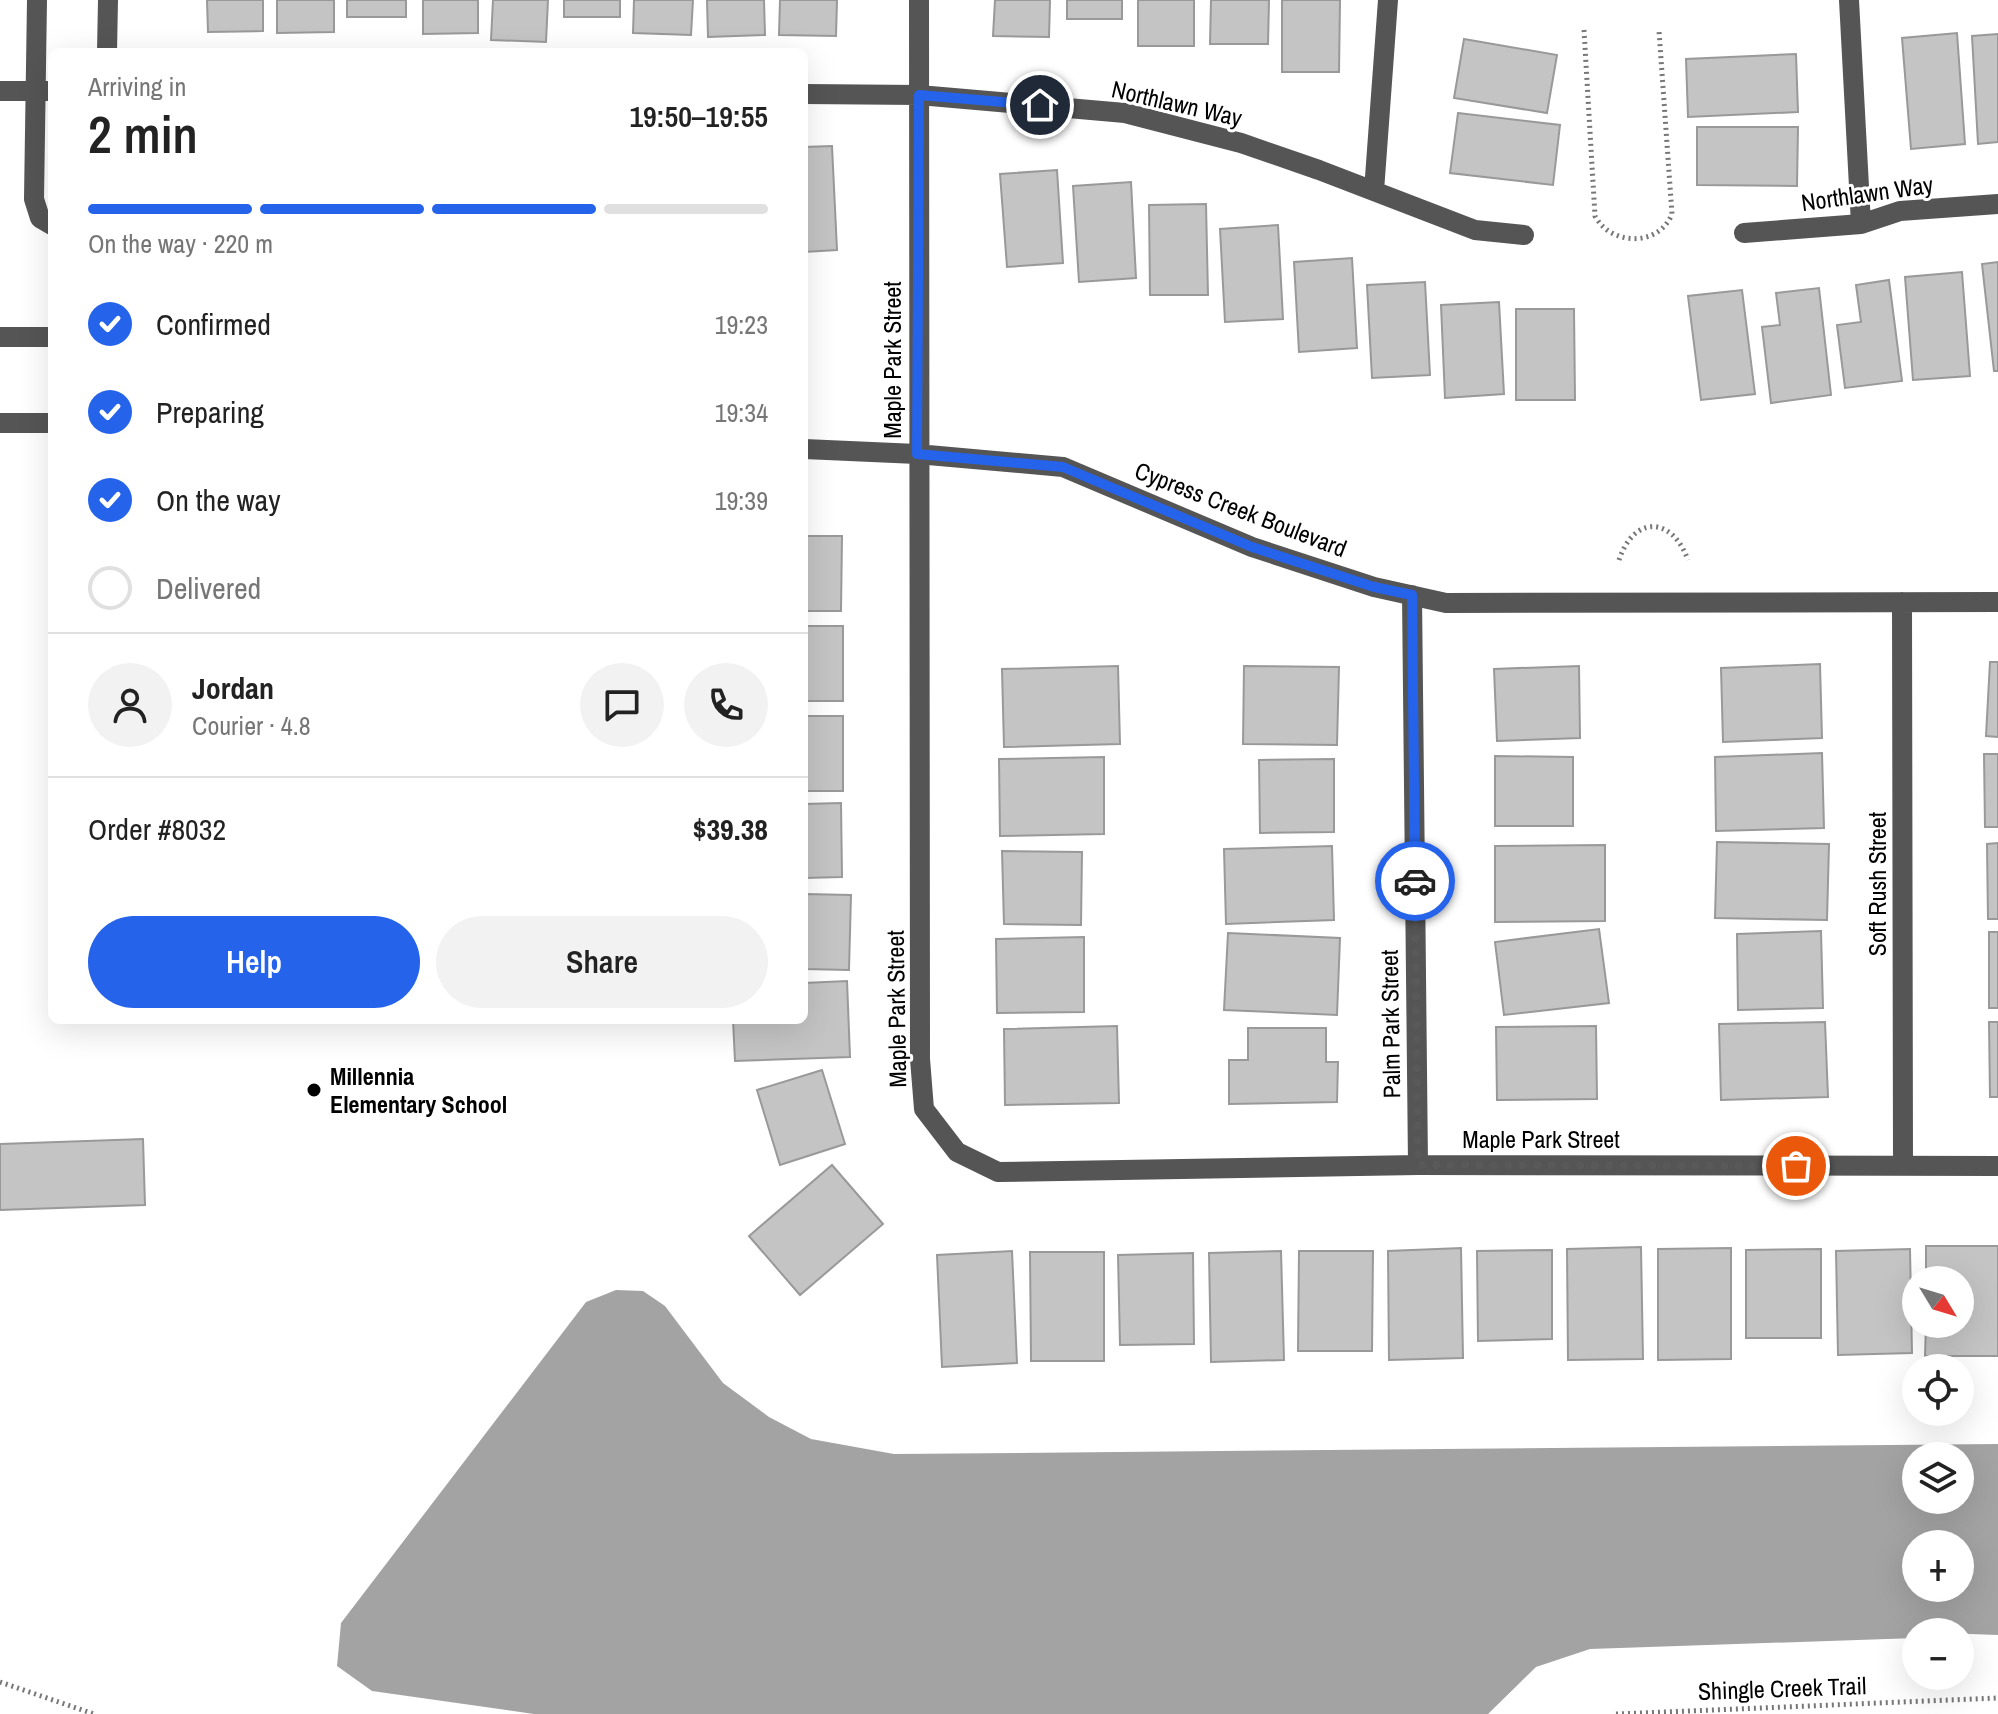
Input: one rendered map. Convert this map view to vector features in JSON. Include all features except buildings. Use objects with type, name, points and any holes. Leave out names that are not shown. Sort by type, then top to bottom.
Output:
[{"type":"street","points":[[37,0],[44,92],[34,199],[40,218],[48,223]]},
{"type":"street","points":[[107,48],[108,0]]},
{"type":"street","name":"Maple Park Street","points":[[919,0],[917,454],[920,1059],[924,1109],[957,1152],[998,1172],[1418,1165],[1998,1166]]},
{"type":"street","points":[[1374,191],[1388,0]]},
{"type":"street","points":[[1849,0],[1861,224]]},
{"type":"street","points":[[0,91],[44,92]]},
{"type":"street","name":"Northlawn Way","points":[[808,94],[919,95],[1125,113],[1241,143],[1475,230],[1524,235]]},
{"type":"street","name":"Northlawn Way","points":[[1744,233],[1861,224],[1900,211],[1998,204]]},
{"type":"street","points":[[0,337],[48,337]]},
{"type":"street","points":[[0,423],[48,423]]},
{"type":"street","name":"Cypress Creek Boulevard","points":[[808,449],[917,454],[1063,467],[1252,547],[1374,587],[1446,603],[1998,602]]},
{"type":"street","name":"Palm Park Street","points":[[1412,595],[1418,1165]]},
{"type":"street","name":"Soft Rush Street","points":[[1902,602],[1903,1166]]},
{"type":"path","points":[[1584,30],[1595,216],[1601,228],[1614,236],[1635,239],[1652,236],[1667,226],[1672,214],[1659,31]]},
{"type":"path","points":[[1619,560],[1631,537],[1652,526],[1664,528],[1677,539],[1688,560]]},
{"type":"path","points":[[0,1682],[94,1714]]},
{"type":"path","name":"Shingle Creek Trail","points":[[1616,1714],[1998,1698]]},
{"type":"shaded area","points":[[616,1290],[643,1291],[665,1306],[723,1383],[769,1417],[811,1439],[894,1454],[1902,1445],[1902,1514],[1974,1514],[1974,1444],[1998,1444],[1998,1635],[1974,1634],[1974,1618],[1902,1618],[1902,1638],[1590,1649],[1536,1667],[1488,1714],[534,1714],[372,1691],[337,1666],[341,1623],[586,1302]]},
{"type":"way so far","points":[[1415,881],[1418,1165],[1796,1166]]},
{"type":"place","name":"Millennia Elementary School","points":[[314,1090]]},
{"type":"route","points":[[1040,105],[919,95],[917,454],[1063,467],[1252,547],[1374,587],[1412,595],[1415,881]]}]
